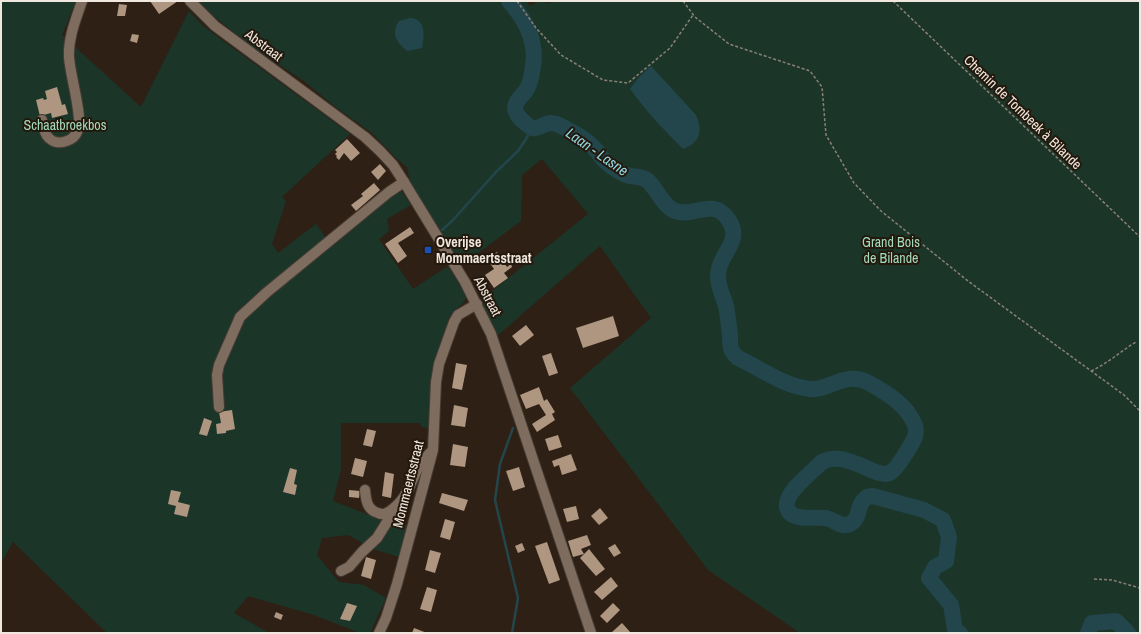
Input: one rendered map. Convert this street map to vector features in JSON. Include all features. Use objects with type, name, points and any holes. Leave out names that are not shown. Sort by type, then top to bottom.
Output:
[{"type":"street","points":[[42,120],[47,136],[54,142],[64,142],[73,137],[78,131],[79,118],[69,56],[70,39],[82,1]]},
{"type":"street","name":"Abstraat","points":[[190,1],[215,26],[365,137],[393,165],[404,182],[477,304],[491,334],[591,633]]},
{"type":"street","points":[[219,407],[217,375],[219,365],[240,317],[266,293],[389,192],[404,182]]},
{"type":"street","name":"Mommaertsstraat","points":[[379,633],[386,618],[397,584],[433,450],[436,382],[439,364],[458,315],[477,304]]},
{"type":"street","points":[[341,571],[349,567],[377,538],[397,506],[407,494],[418,469],[426,456],[433,450]]},
{"type":"street","points":[[365,490],[366,501],[370,509],[378,514],[385,514],[397,506]]},
{"type":"path","points":[[517,1],[536,28],[561,55],[603,80],[628,83],[670,48],[693,15]]},
{"type":"path","points":[[683,1],[693,15],[729,44],[810,71],[822,86],[826,135],[854,183],[881,211],[914,240],[968,281],[1124,395],[1140,411]]},
{"type":"path","name":"Chemin de Tombeek à Bilande","points":[[893,1],[1140,237]]},
{"type":"path","points":[[1091,371],[1098,368],[1136,342]]},
{"type":"path","points":[[1094,579],[1112,580],[1140,588]]},
{"type":"green space","name":"Schaatbroekbos","points":[[1,1],[76,1],[62,35],[141,107],[189,11],[203,26],[350,134],[282,197],[286,201],[272,244],[278,253],[316,224],[326,238],[396,183],[411,205],[387,219],[389,231],[379,239],[413,289],[448,266],[467,297],[449,318],[432,371],[429,428],[421,427],[420,423],[341,423],[341,470],[333,501],[374,517],[400,519],[408,527],[399,557],[373,549],[348,535],[322,538],[317,555],[339,582],[364,585],[386,598],[370,633],[360,633],[311,614],[248,596],[234,613],[269,633],[107,633],[13,542],[1,563]]},
{"type":"green space","name":"Grand Bois de Bilande","points":[[526,1],[530,6],[536,3],[535,1],[549,3],[556,1],[1140,1],[1140,633],[800,633],[708,570],[570,388],[651,318],[600,246],[497,336],[481,300],[588,214],[542,159],[522,175],[521,221],[460,267],[411,188],[407,167],[398,160],[372,133],[338,109],[304,81],[252,47],[196,2]]},
{"type":"water","points":[[410,18],[419,21],[422,25],[424,33],[422,48],[407,51],[396,38],[395,30],[399,21]]},
{"type":"water","points":[[651,66],[696,115],[699,126],[698,136],[693,143],[683,149],[655,120],[630,89],[640,76]]},
{"type":"building","points":[[150,1],[178,1],[159,14]]},
{"type":"building","points":[[119,4],[127,5],[125,16],[117,16]]},
{"type":"building","points":[[132,34],[139,35],[137,43],[130,41]]},
{"type":"building","points":[[57,87],[62,105],[65,104],[68,114],[52,118],[51,113],[40,116],[36,100],[43,98],[44,100],[47,99],[45,91]]},
{"type":"building","points":[[347,139],[360,153],[351,161],[344,153],[339,160],[336,157],[337,156],[335,154],[337,152],[335,150]]},
{"type":"building","points":[[380,164],[386,171],[378,180],[371,172]]},
{"type":"building","points":[[374,183],[380,190],[356,211],[351,205],[363,196],[361,194]]},
{"type":"building","points":[[410,227],[414,233],[398,243],[407,256],[398,263],[385,244]]},
{"type":"building","points":[[497,252],[507,267],[511,264],[512,267],[504,273],[508,278],[494,288],[485,275],[494,269],[487,259]]},
{"type":"building","points":[[613,316],[619,336],[583,348],[576,328]]},
{"type":"building","points":[[526,325],[534,335],[520,346],[512,336]]},
{"type":"building","points":[[551,353],[558,373],[549,376],[542,356]]},
{"type":"building","points":[[456,363],[467,365],[462,390],[452,388]]},
{"type":"building","points":[[539,387],[544,401],[547,399],[555,412],[552,414],[555,420],[537,432],[532,424],[546,415],[539,404],[526,409],[520,395]]},
{"type":"building","points":[[454,405],[468,408],[465,427],[451,425]]},
{"type":"building","points":[[232,410],[235,429],[226,431],[226,433],[217,434],[216,424],[221,423],[219,412]]},
{"type":"building","points":[[204,418],[212,421],[207,436],[199,434]]},
{"type":"building","points":[[367,429],[376,431],[372,447],[363,445]]},
{"type":"building","points":[[558,435],[562,447],[549,451],[545,439]]},
{"type":"building","points":[[453,444],[468,447],[465,467],[450,465]]},
{"type":"building","points":[[571,454],[577,470],[562,475],[559,465],[554,467],[552,461]]},
{"type":"building","points":[[355,458],[367,461],[363,477],[351,474]]},
{"type":"building","points":[[519,467],[525,487],[513,491],[506,471]]},
{"type":"building","points":[[290,468],[297,470],[294,484],[297,485],[295,495],[283,492]]},
{"type":"building","points":[[385,472],[394,474],[391,498],[382,496]]},
{"type":"building","points":[[171,490],[181,492],[178,502],[190,505],[187,517],[174,514],[176,506],[168,504]]},
{"type":"building","points":[[349,490],[360,491],[359,498],[349,497]]},
{"type":"building","points":[[442,493],[468,500],[464,511],[439,503]]},
{"type":"building","points":[[576,506],[579,519],[567,522],[563,509]]},
{"type":"building","points":[[600,508],[608,518],[599,525],[591,516]]},
{"type":"building","points":[[445,519],[455,522],[450,540],[440,537]]},
{"type":"building","points":[[587,535],[591,545],[581,549],[584,554],[573,557],[568,541]]},
{"type":"building","points":[[547,542],[560,580],[549,584],[535,546]]},
{"type":"building","points":[[522,543],[525,550],[518,553],[515,546]]},
{"type":"building","points":[[615,544],[621,553],[614,557],[608,548]]},
{"type":"building","points":[[589,549],[605,569],[596,576],[580,558]]},
{"type":"building","points":[[430,550],[441,553],[435,573],[425,570]]},
{"type":"building","points":[[366,557],[376,560],[371,579],[361,576]]},
{"type":"building","points":[[611,577],[618,586],[602,600],[594,592]]},
{"type":"building","points":[[427,587],[437,590],[431,612],[420,609]]},
{"type":"building","points":[[347,603],[357,606],[350,621],[340,619]]},
{"type":"building","points":[[613,603],[620,610],[607,623],[600,616]]},
{"type":"building","points":[[276,612],[283,615],[281,620],[274,617]]},
{"type":"building","points":[[622,623],[631,633],[612,632]]},
{"type":"building","points":[[414,628],[427,633],[412,633]]},
{"type":"waterway","name":"Laan - Lasne","points":[[509,1],[529,31],[532,39],[534,57],[530,81],[527,89],[515,107],[520,119],[532,128],[538,128],[554,123],[579,136],[590,144],[604,160],[616,170],[627,175],[641,177],[647,180],[667,206],[675,211],[689,212],[703,209],[716,209],[728,219],[732,227],[732,241],[719,267],[718,278],[719,286],[727,310],[732,352],[738,358],[782,381],[800,387],[817,389],[852,379],[869,383],[896,400],[907,411],[915,425],[915,436],[911,445],[894,470],[888,474],[882,474],[843,460],[829,459],[822,462],[794,489],[787,501],[787,507],[789,512],[798,517],[826,518],[846,525],[850,524],[856,519],[863,501],[867,497],[873,496],[924,510],[943,520],[949,537],[946,561],[935,567],[929,578],[951,605],[955,630],[960,633]]},
{"type":"waterway","points":[[442,230],[453,220],[496,172],[518,151],[533,128]]},
{"type":"waterway","points":[[512,633],[518,598],[495,500],[500,464],[513,428]]},
{"type":"waterway","name":"Laan - Lasne","points":[[1088,633],[1092,623],[1116,621],[1128,633]]},
{"type":"place","name":"Overijse Mommaertsstraat","points":[[428,250]]}]
